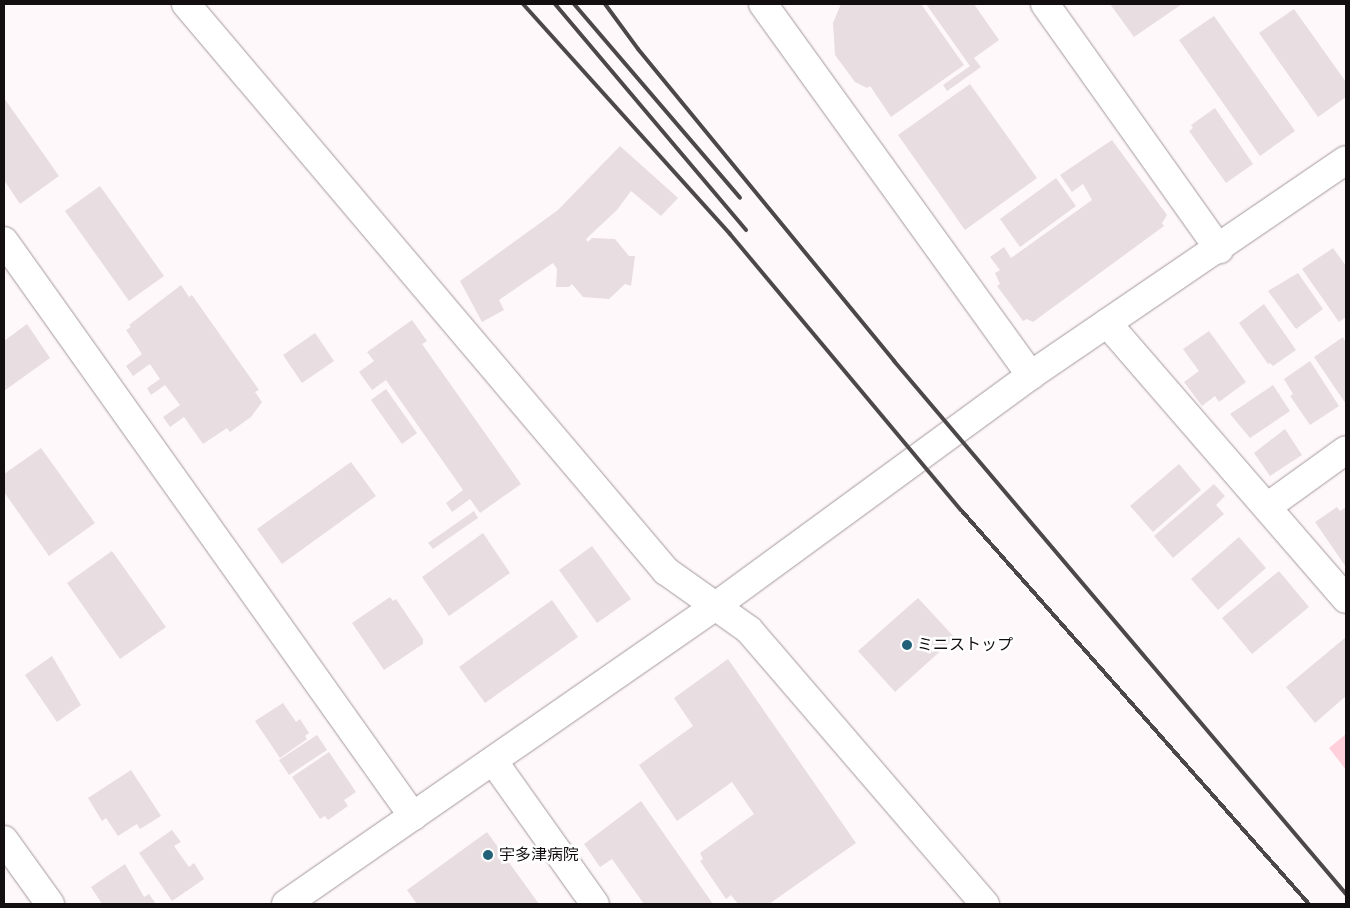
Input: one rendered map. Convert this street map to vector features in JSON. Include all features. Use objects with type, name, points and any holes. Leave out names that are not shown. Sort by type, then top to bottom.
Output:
[{"type":"street","points":[[186,4],[666,571],[717,605],[749,630],[985,904]]},
{"type":"street","points":[[763,4],[1031,375]]},
{"type":"street","points":[[1045,4],[1220,249]]},
{"type":"street","points":[[286,904],[494,762],[717,605],[1031,375],[1220,249],[1346,160]]},
{"type":"street","points":[[4,241],[413,816]]},
{"type":"street","points":[[1107,323],[1346,599]]},
{"type":"street","points":[[1267,507],[1346,450]]},
{"type":"street","points":[[494,762],[595,904]]},
{"type":"street","points":[[4,840],[50,904]]},
{"type":"shaded area","points":[[1346,734],[1346,770],[1329,748]]},
{"type":"building","points":[[841,4],[921,4],[964,65],[891,117],[870,86],[867,88],[855,82],[835,55],[833,23]]},
{"type":"building","points":[[926,4],[974,4],[999,40],[974,58],[981,67],[947,91],[943,85],[970,66]]},
{"type":"building","points":[[1110,4],[1182,4],[1134,37]]},
{"type":"building","points":[[1294,9],[1346,82],[1346,97],[1318,117],[1259,33]]},
{"type":"building","points":[[1214,16],[1295,131],[1260,156],[1179,40]]},
{"type":"building","points":[[970,84],[1037,178],[965,230],[898,135]]},
{"type":"building","points":[[4,98],[59,176],[20,204],[4,180]]},
{"type":"building","points":[[1215,108],[1253,164],[1226,183],[1189,131],[1193,128],[1191,125]]},
{"type":"building","points":[[1112,140],[1167,215],[1162,223],[1164,226],[1033,322],[1027,319],[1023,321],[997,286],[1000,284],[995,273],[1000,270],[990,257],[1004,247],[1011,258],[1092,200],[1083,184],[1072,192],[1060,175]]},
{"type":"building","points":[[620,146],[678,198],[661,216],[631,191],[617,210],[586,239],[588,242],[592,238],[615,239],[629,256],[635,256],[631,286],[625,284],[609,299],[583,297],[572,284],[569,287],[556,287],[557,269],[553,263],[499,300],[504,310],[482,322],[460,281],[558,210]]},
{"type":"building","points":[[1056,178],[1076,206],[1020,247],[1000,219]]},
{"type":"building","points":[[100,186],[164,276],[129,301],[65,211]]},
{"type":"building","points":[[1333,248],[1346,266],[1346,317],[1339,322],[1302,269]]},
{"type":"building","points":[[1298,273],[1323,309],[1296,329],[1268,291]]},
{"type":"building","points":[[181,285],[189,297],[192,295],[259,390],[255,392],[262,402],[251,417],[230,432],[227,428],[203,444],[184,417],[170,427],[163,417],[180,405],[165,385],[151,395],[147,388],[160,379],[150,364],[133,376],[126,366],[142,354],[126,330],[131,327],[129,325]]},
{"type":"building","points":[[1264,304],[1296,350],[1273,366],[1270,363],[1268,364],[1239,323]]},
{"type":"building","points":[[412,320],[427,341],[422,344],[521,484],[480,513],[470,499],[452,512],[446,503],[463,490],[386,380],[372,390],[359,372],[374,361],[367,352]]},
{"type":"building","points":[[27,324],[50,358],[4,391],[4,341]]},
{"type":"building","points":[[1209,331],[1246,382],[1219,402],[1215,396],[1202,406],[1184,382],[1199,371],[1183,349]]},
{"type":"building","points":[[315,333],[334,361],[302,383],[283,355]]},
{"type":"building","points":[[1343,337],[1346,343],[1346,404],[1314,357]]},
{"type":"building","points":[[1310,361],[1339,406],[1310,425],[1290,396],[1293,394],[1284,379]]},
{"type":"building","points":[[1273,385],[1290,411],[1250,438],[1230,414]]},
{"type":"building","points":[[386,389],[417,433],[402,444],[371,400]]},
{"type":"building","points":[[1285,429],[1302,455],[1270,476],[1254,453]]},
{"type":"building","points":[[41,448],[95,523],[49,556],[4,492],[4,474]]},
{"type":"building","points":[[351,462],[376,496],[282,564],[257,529]]},
{"type":"building","points":[[1179,464],[1201,490],[1153,532],[1130,506]]},
{"type":"building","points":[[1214,484],[1225,496],[1216,505],[1224,514],[1173,558],[1154,536]]},
{"type":"building","points":[[1337,507],[1340,511],[1346,507],[1346,567],[1315,522]]},
{"type":"building","points":[[474,511],[478,518],[433,549],[428,543]]},
{"type":"building","points":[[483,533],[510,573],[449,616],[422,577]]},
{"type":"building","points":[[1239,537],[1266,568],[1218,610],[1191,579]]},
{"type":"building","points":[[592,546],[631,599],[597,623],[559,570]]},
{"type":"building","points":[[112,551],[166,627],[120,659],[67,583]]},
{"type":"building","points":[[1279,571],[1309,607],[1252,654],[1222,618]]},
{"type":"building","points":[[390,597],[393,601],[396,599],[423,639],[423,644],[384,670],[352,623]]},
{"type":"building","points":[[918,598],[955,638],[895,692],[858,651]]},
{"type":"building","points":[[552,600],[578,637],[485,703],[459,667]]},
{"type":"building","points":[[1346,637],[1346,696],[1315,723],[1286,687]]},
{"type":"building","points":[[52,656],[81,705],[57,722],[25,675]]},
{"type":"building","points":[[728,659],[856,843],[769,904],[738,904],[731,895],[726,899],[700,861],[703,859],[700,853],[754,814],[732,782],[677,821],[639,765],[693,726],[674,698]]},
{"type":"building","points":[[283,703],[296,722],[300,719],[309,733],[305,736],[307,739],[280,758],[255,721]]},
{"type":"building","points":[[317,735],[327,750],[289,775],[279,760]]},
{"type":"building","points":[[329,752],[356,792],[344,800],[348,806],[328,820],[325,816],[320,819],[292,777]]},
{"type":"building","points":[[131,770],[161,816],[140,829],[137,824],[118,836],[106,818],[102,821],[88,798]]},
{"type":"building","points":[[641,801],[713,904],[644,904],[612,859],[600,867],[584,844]]},
{"type":"building","points":[[172,830],[181,842],[174,846],[189,867],[194,863],[204,879],[172,901],[139,853]]},
{"type":"building","points":[[487,832],[539,904],[417,904],[407,890]]},
{"type":"building","points":[[125,864],[144,897],[149,894],[156,904],[102,904],[91,887]]},
{"type":"railway","points":[[523,4],[730,234],[961,510],[1309,904]]},
{"type":"railway","points":[[555,4],[746,230]]},
{"type":"railway","points":[[574,4],[740,198]]},
{"type":"railway","points":[[605,4],[638,49],[894,361],[1346,894]]},
{"type":"place","name":"ミニストップ","points":[[907,645]]},
{"type":"place","name":"宇多津病院","points":[[488,855]]}]
